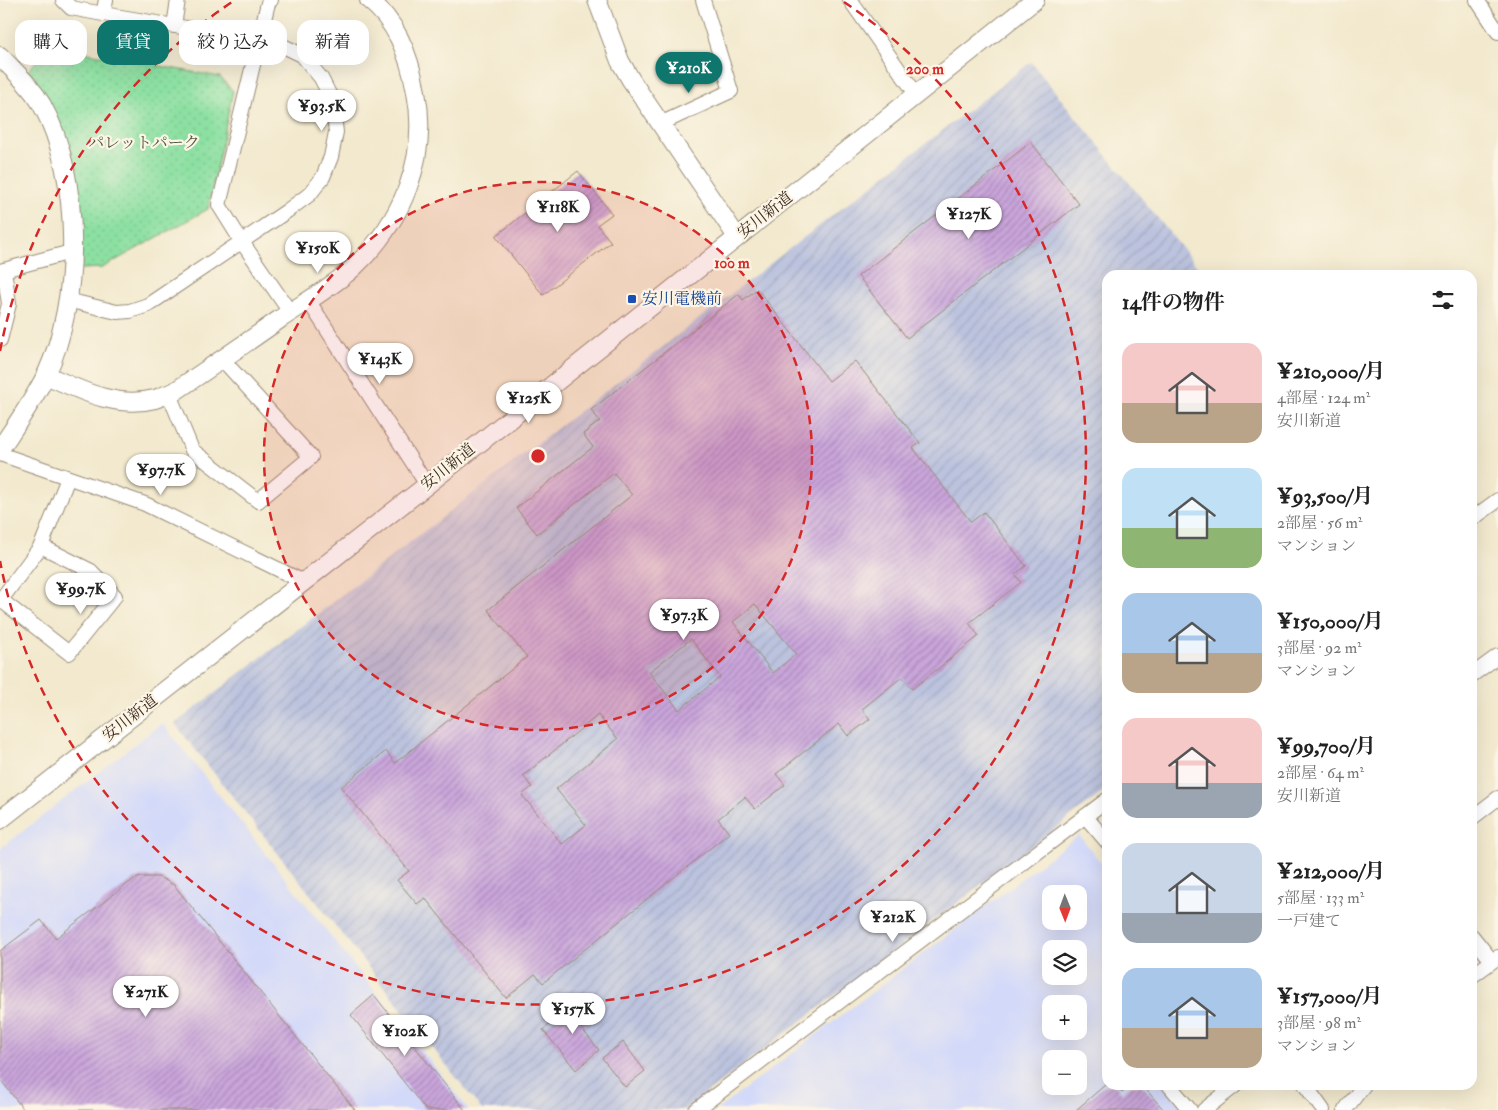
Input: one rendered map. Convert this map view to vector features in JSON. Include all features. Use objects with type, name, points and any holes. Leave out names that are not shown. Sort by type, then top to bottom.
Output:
[{"type":"street","points":[[63,0],[71,8],[179,27]]},
{"type":"street","points":[[103,14],[106,0]]},
{"type":"street","points":[[174,26],[178,0]]},
{"type":"street","points":[[264,20],[268,3],[271,0]]},
{"type":"street","points":[[46,375],[90,395],[108,400],[132,401],[154,399],[174,392],[354,267],[382,236],[408,190],[415,163],[420,110],[408,59],[398,34],[380,9],[369,0]]},
{"type":"street","points":[[597,0],[620,61],[660,124],[737,237]]},
{"type":"street","points":[[660,124],[731,91],[703,0]]},
{"type":"street","points":[[850,0],[916,94]]},
{"type":"street","name":"安川新道","points":[[0,820],[304,582],[1036,0]]},
{"type":"street","points":[[1477,0],[1498,32]]},
{"type":"street","points":[[67,300],[117,312],[130,311],[148,305],[310,194],[323,177],[331,157],[336,132],[332,100],[321,78],[302,55],[287,48]]},
{"type":"street","points":[[0,56],[28,86],[42,106],[55,135],[70,191],[71,252],[71,276],[62,332],[46,375],[0,449]]},
{"type":"street","points":[[254,65],[219,205],[290,312]]},
{"type":"street","points":[[0,340],[9,304],[2,270],[71,252]]},
{"type":"street","points":[[308,300],[427,484]]},
{"type":"street","points":[[169,394],[192,450],[258,501],[311,457],[222,359]]},
{"type":"street","points":[[0,454],[145,504],[304,582]]},
{"type":"street","points":[[41,546],[91,571],[114,596],[69,653],[0,601],[41,546],[68,478]]},
{"type":"street","points":[[1477,515],[1498,500]]},
{"type":"street","points":[[1477,671],[1498,656]]},
{"type":"street","points":[[1477,814],[1498,798]]},
{"type":"street","points":[[696,1110],[1102,803]]},
{"type":"street","points":[[1085,816],[1102,835]]},
{"type":"street","points":[[1477,941],[1495,959],[1477,972]]},
{"type":"street","points":[[1173,1090],[1190,1110]]},
{"type":"street","points":[[1204,1110],[1230,1090]]},
{"type":"street","points":[[1309,1090],[1323,1110]]},
{"type":"street","points":[[1345,1110],[1360,1090]]},
{"type":"shaded area","points":[[1031,62],[1200,270],[1102,270],[1102,793],[684,1110],[482,1110],[175,724]]},
{"type":"shaded area","points":[[162,723],[469,1110],[0,1110],[0,849]]},
{"type":"shaded area","points":[[1079,835],[1102,864],[1102,1090],[1167,1090],[1184,1110],[717,1110]]},
{"type":"green space","name":"パレットパーク","points":[[87,53],[97,55],[97,65],[154,65],[220,77],[233,91],[208,209],[102,268],[81,269],[77,265],[75,193],[27,72],[33,65],[87,65]]},
{"type":"building","points":[[1031,142],[1079,204],[907,338],[858,276]]},
{"type":"building","points":[[578,171],[612,214],[597,225],[611,242],[543,295],[496,236]]},
{"type":"building","points":[[757,289],[829,381],[855,361],[920,443],[913,448],[971,522],[984,512],[1026,566],[1015,574],[1021,582],[969,623],[979,636],[912,689],[902,677],[862,709],[870,719],[848,736],[839,724],[776,774],[785,785],[755,809],[745,797],[718,819],[729,833],[543,983],[535,974],[506,998],[425,898],[417,904],[397,880],[409,871],[341,787],[386,751],[395,763],[527,657],[488,610],[632,495],[614,473],[537,534],[516,508],[593,447],[583,434],[600,421],[591,410],[739,294],[743,300]],"holes":[[[755,604],[796,654],[773,673],[733,622]],[[691,639],[720,677],[679,710],[649,672]],[[598,715],[618,739],[556,789],[586,825],[562,844],[522,795],[532,787],[523,776]]]},
{"type":"building","points":[[159,877],[174,885],[355,1110],[24,1110],[0,1079],[0,951],[41,920],[56,938],[134,879]]},
{"type":"building","points":[[374,995],[465,1110],[426,1110],[351,1015]]},
{"type":"building","points":[[580,1000],[594,1017],[581,1028],[599,1050],[576,1070],[543,1030]]},
{"type":"building","points":[[623,1042],[645,1071],[625,1087],[602,1058]]},
{"type":"building","points":[[1102,1088],[1102,1090],[1119,1090],[1122,1093],[1125,1090],[1146,1090],[1164,1110],[1076,1110]]},
{"type":"place","name":"安川電機前","points":[[632,299]]}]
